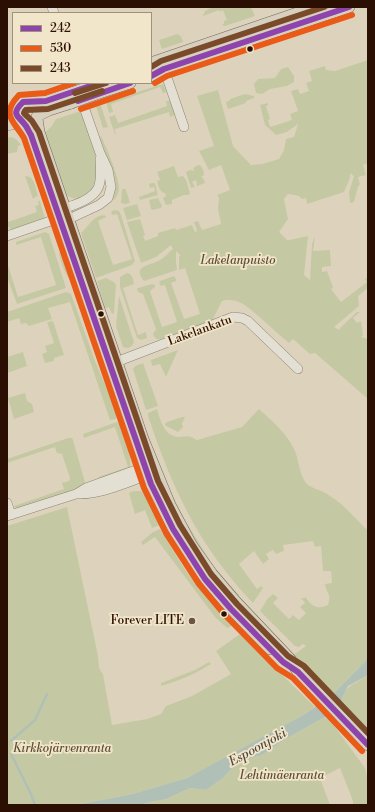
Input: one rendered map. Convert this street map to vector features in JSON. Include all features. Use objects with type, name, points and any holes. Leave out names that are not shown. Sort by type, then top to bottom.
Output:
[{"type":"main road","points":[[152,74],[158,64],[315,7]]},
{"type":"main road","points":[[158,64],[349,7]]},
{"type":"main road","points":[[7,125],[32,123],[38,117],[69,98],[96,88],[123,84]]},
{"type":"main road","points":[[7,115],[23,102],[69,98]]},
{"type":"main road","points":[[32,102],[37,107],[39,132],[65,208],[64,218]]},
{"type":"main road","points":[[17,108],[16,116],[31,135],[64,218],[114,363],[149,471],[162,508],[173,529],[205,579],[231,609],[283,662],[298,672],[368,745]]},
{"type":"street","points":[[158,64],[184,127]]},
{"type":"street","points":[[7,236],[99,206],[108,198],[110,181],[108,170],[100,153],[85,110]]},
{"type":"street","points":[[65,208],[87,200],[97,191],[101,179],[100,153]]},
{"type":"street","name":"Lakelankatu","points":[[114,363],[233,317],[242,318],[248,322],[298,369]]},
{"type":"street","points":[[7,503],[9,515],[76,494],[86,488],[136,470],[149,471]]},
{"type":"green space","points":[[213,7],[251,7],[255,16],[225,26],[222,25],[224,21],[227,20],[223,10],[203,16],[205,11]]},
{"type":"green space","points":[[177,34],[181,36],[183,42],[162,49],[159,40]]},
{"type":"green space","name":"Lakelanpuisto","points":[[368,60],[368,163],[363,165],[366,175],[358,177],[360,184],[354,202],[350,203],[349,192],[354,176],[350,173],[350,178],[344,192],[307,204],[306,198],[302,199],[299,196],[288,194],[284,199],[288,219],[279,232],[287,240],[308,236],[304,275],[310,280],[312,244],[315,236],[313,251],[330,250],[331,266],[322,267],[322,272],[327,271],[333,287],[331,289],[341,302],[367,282],[365,279],[368,277],[368,288],[358,296],[359,306],[334,327],[340,330],[340,328],[357,312],[360,312],[353,318],[357,323],[361,321],[363,335],[361,337],[368,339],[368,399],[315,353],[310,354],[293,339],[289,343],[249,308],[235,301],[222,301],[211,323],[183,334],[159,339],[156,338],[153,334],[156,329],[143,294],[138,292],[138,288],[152,284],[155,285],[155,287],[150,291],[162,327],[177,322],[165,285],[161,286],[159,283],[160,281],[174,276],[176,281],[171,283],[184,319],[200,314],[185,268],[179,270],[179,256],[181,256],[176,251],[177,270],[144,281],[140,272],[141,269],[160,260],[173,249],[171,245],[156,257],[141,263],[127,222],[140,219],[145,235],[143,236],[145,241],[158,236],[158,233],[175,228],[176,230],[192,225],[195,232],[197,231],[194,222],[198,221],[202,230],[221,224],[218,209],[219,198],[217,195],[230,190],[221,165],[209,170],[199,151],[214,146],[197,96],[218,90],[233,146],[251,165],[262,164],[279,159],[284,150],[286,139],[294,137],[298,124],[287,132],[276,135],[265,125],[260,105],[268,103],[266,106],[270,119],[268,120],[270,127],[292,120],[290,114],[298,111],[291,91],[298,89],[300,94],[309,91],[306,83],[312,81],[309,71],[325,66],[326,70],[335,71]]},
{"type":"green space","points":[[288,67],[294,76],[294,82],[287,86],[270,89],[262,94],[256,93],[254,84],[258,79],[275,78],[281,69]]},
{"type":"green space","points":[[163,84],[166,91],[165,93],[163,93],[160,87],[111,104],[113,112],[109,113],[106,102]]},
{"type":"green space","points":[[245,94],[254,96],[254,98],[246,101],[246,103],[228,109],[226,102],[230,99]]},
{"type":"green space","points":[[166,101],[170,101],[175,115],[170,117],[169,112],[115,129],[116,135],[115,134],[109,117],[115,115],[118,123],[167,106]]},
{"type":"green space","points":[[96,106],[101,106],[108,127],[103,128]]},
{"type":"green space","points":[[81,111],[96,156],[97,169],[96,180],[92,189],[84,196],[74,198],[69,197],[64,193],[43,134],[51,127],[56,119]]},
{"type":"green space","points":[[101,136],[117,176],[119,191],[114,200],[112,199],[116,187],[114,177],[100,137]]},
{"type":"green space","points":[[11,137],[16,139],[21,145],[18,146],[17,152],[7,154],[7,138]]},
{"type":"green space","points":[[28,139],[37,169],[36,178],[24,141]]},
{"type":"green space","points":[[198,165],[201,166],[203,170],[204,175],[201,177],[205,183],[197,186],[196,180],[192,182],[195,187],[191,188],[186,172],[190,170],[194,171],[193,168]]},
{"type":"green space","points":[[174,166],[178,177],[183,176],[186,180],[190,193],[189,195],[184,195],[172,200],[172,204],[166,205],[163,198],[166,196],[165,193],[161,191],[158,185],[157,181],[160,180],[157,172]]},
{"type":"green space","points":[[25,176],[31,178],[35,185],[38,195],[33,199]]},
{"type":"green space","points":[[155,183],[158,195],[140,200],[139,197],[155,191],[154,187],[150,188],[149,184]]},
{"type":"green space","points":[[122,189],[126,190],[130,203],[121,203]]},
{"type":"green space","points":[[158,198],[162,206],[161,208],[152,210],[149,200]]},
{"type":"green space","points":[[38,201],[40,201],[45,219],[12,230],[7,225],[8,222],[37,212],[35,206],[39,205]]},
{"type":"green space","points":[[137,204],[141,216],[127,220],[123,208]]},
{"type":"green space","points":[[115,210],[119,211],[121,215],[135,261],[132,265],[96,278],[81,233],[99,216],[106,216],[98,221],[113,265],[132,259],[117,214],[113,215],[111,213]]},
{"type":"green space","points":[[45,232],[49,234],[66,288],[17,304],[7,277],[7,262],[18,297],[56,285],[41,237],[16,245],[16,242]]},
{"type":"green space","points":[[61,250],[70,275],[73,275],[76,283],[69,278],[64,271],[59,254]]},
{"type":"green space","points":[[127,273],[132,276],[134,284],[123,288],[138,335],[146,332],[147,338],[141,340],[137,338],[120,287],[120,277]]},
{"type":"green space","points":[[106,278],[114,282],[116,285],[114,313],[112,314],[109,307],[105,308],[97,281]]},
{"type":"green space","points":[[66,292],[71,294],[95,361],[115,408],[117,414],[116,419],[110,420],[70,302],[48,308],[52,319],[29,326],[26,323],[21,324],[19,318],[7,322],[7,312]]},
{"type":"green space","points":[[78,292],[89,311],[112,384],[102,368],[78,301]]},
{"type":"green space","points":[[119,296],[134,342],[132,346],[128,348],[123,347],[116,326]]},
{"type":"green space","points":[[53,321],[64,355],[54,358],[54,361],[45,363],[42,354],[47,352],[45,346],[54,343],[47,322]]},
{"type":"green space","points":[[178,350],[166,377],[160,364],[152,366],[151,360]]},
{"type":"green space","points":[[23,352],[27,366],[7,373],[7,357]]},
{"type":"green space","points":[[143,363],[158,406],[146,410],[133,369],[135,366]]},
{"type":"green space","points":[[25,393],[27,401],[32,404],[34,412],[14,419],[8,398]]},
{"type":"green space","points":[[157,409],[164,427],[170,434],[179,437],[187,436],[197,440],[242,427],[259,409],[279,428],[292,445],[306,483],[327,494],[338,502],[368,531],[368,656],[365,662],[330,697],[292,656],[306,646],[303,644],[299,647],[295,646],[260,611],[268,598],[273,594],[278,598],[273,603],[289,619],[293,615],[299,620],[306,613],[300,607],[305,603],[301,598],[305,598],[305,596],[312,605],[317,607],[328,605],[329,596],[325,584],[332,583],[331,571],[323,571],[321,546],[315,547],[313,541],[283,545],[284,551],[276,554],[273,550],[266,554],[269,559],[263,564],[254,551],[239,564],[257,589],[261,586],[263,588],[253,603],[217,560],[189,516],[167,468],[148,416],[148,413]]},
{"type":"green space","points":[[185,417],[182,424],[183,427],[178,432],[165,424],[167,422]]},
{"type":"green space","points":[[117,422],[129,453],[129,469],[100,479],[98,477],[128,467],[115,427],[84,438],[83,434]]},
{"type":"green space","points":[[68,438],[72,438],[73,440],[86,486],[21,508],[16,508],[14,506],[64,489],[62,483],[69,481],[70,478],[62,454],[57,453],[55,447],[7,463],[7,459]]},
{"type":"green space","points":[[169,488],[186,522],[214,567],[239,595],[239,599],[237,599],[181,524]]},
{"type":"green space","points":[[133,491],[141,491],[144,494],[160,525],[152,528],[145,510],[135,514],[129,493]]},
{"type":"green space","name":"Kirkkojärvenranta","points":[[67,507],[98,656],[99,668],[103,674],[112,725],[147,719],[161,714],[166,706],[192,696],[231,674],[216,651],[240,634],[315,707],[275,732],[187,778],[133,794],[76,805],[7,805],[7,526]]},
{"type":"green space","points":[[160,529],[191,578],[232,624],[230,627],[227,628],[215,617],[155,537],[143,545],[141,542],[153,532]]},
{"type":"green space","points":[[209,662],[211,664],[193,674],[161,686],[161,683],[195,670]]},
{"type":"green space","points":[[368,675],[368,735],[340,706],[344,693],[347,689]]},
{"type":"green space","name":"Lehtimäenranta","points":[[325,717],[332,723],[365,768],[368,780],[368,805],[353,805],[353,801],[340,768],[320,778],[330,805],[140,805],[168,799],[190,788],[206,790],[244,760],[262,755],[289,737]]},
{"type":"water","name":"Espoonjoki","points":[[368,656],[368,675],[348,686],[340,706],[325,717],[289,737],[262,755],[244,760],[206,790],[190,788],[167,799],[140,805],[76,805],[133,794],[187,778],[302,716],[330,697],[365,662]]},
{"type":"waterway","points":[[11,741],[35,720],[47,694]]},
{"type":"waterway","points":[[11,754],[35,805]]},
{"type":"transit line","name":"243","points":[[152,66],[161,61],[324,7]]},
{"type":"transit line","name":"242","points":[[152,75],[164,69],[349,7]]},
{"type":"transit line","name":"530","points":[[155,83],[167,76],[352,15]]},
{"type":"transit line","name":"530","points":[[71,84],[45,93],[19,95],[13,102],[10,108],[10,113],[13,122],[24,138],[144,488],[166,533],[199,584],[225,615],[277,668],[293,678],[362,751]]},
{"type":"transit line","name":"242","points":[[96,84],[46,101],[23,102],[16,112],[31,135],[151,484],[173,529],[205,579],[231,609],[283,662],[298,672],[368,745]]},
{"type":"transit line","name":"243","points":[[75,93],[103,84]]},
{"type":"transit line","name":"242","points":[[78,101],[127,84]]},
{"type":"transit line","name":"243","points":[[102,91],[48,109],[26,110],[24,113],[32,121],[39,132],[158,481],[180,525],[211,574],[237,604],[288,656],[304,666],[368,733]]},
{"type":"transit line","name":"530","points":[[81,109],[133,91]]},
{"type":"place","name":"Forever LITE","points":[[192,621]]}]
